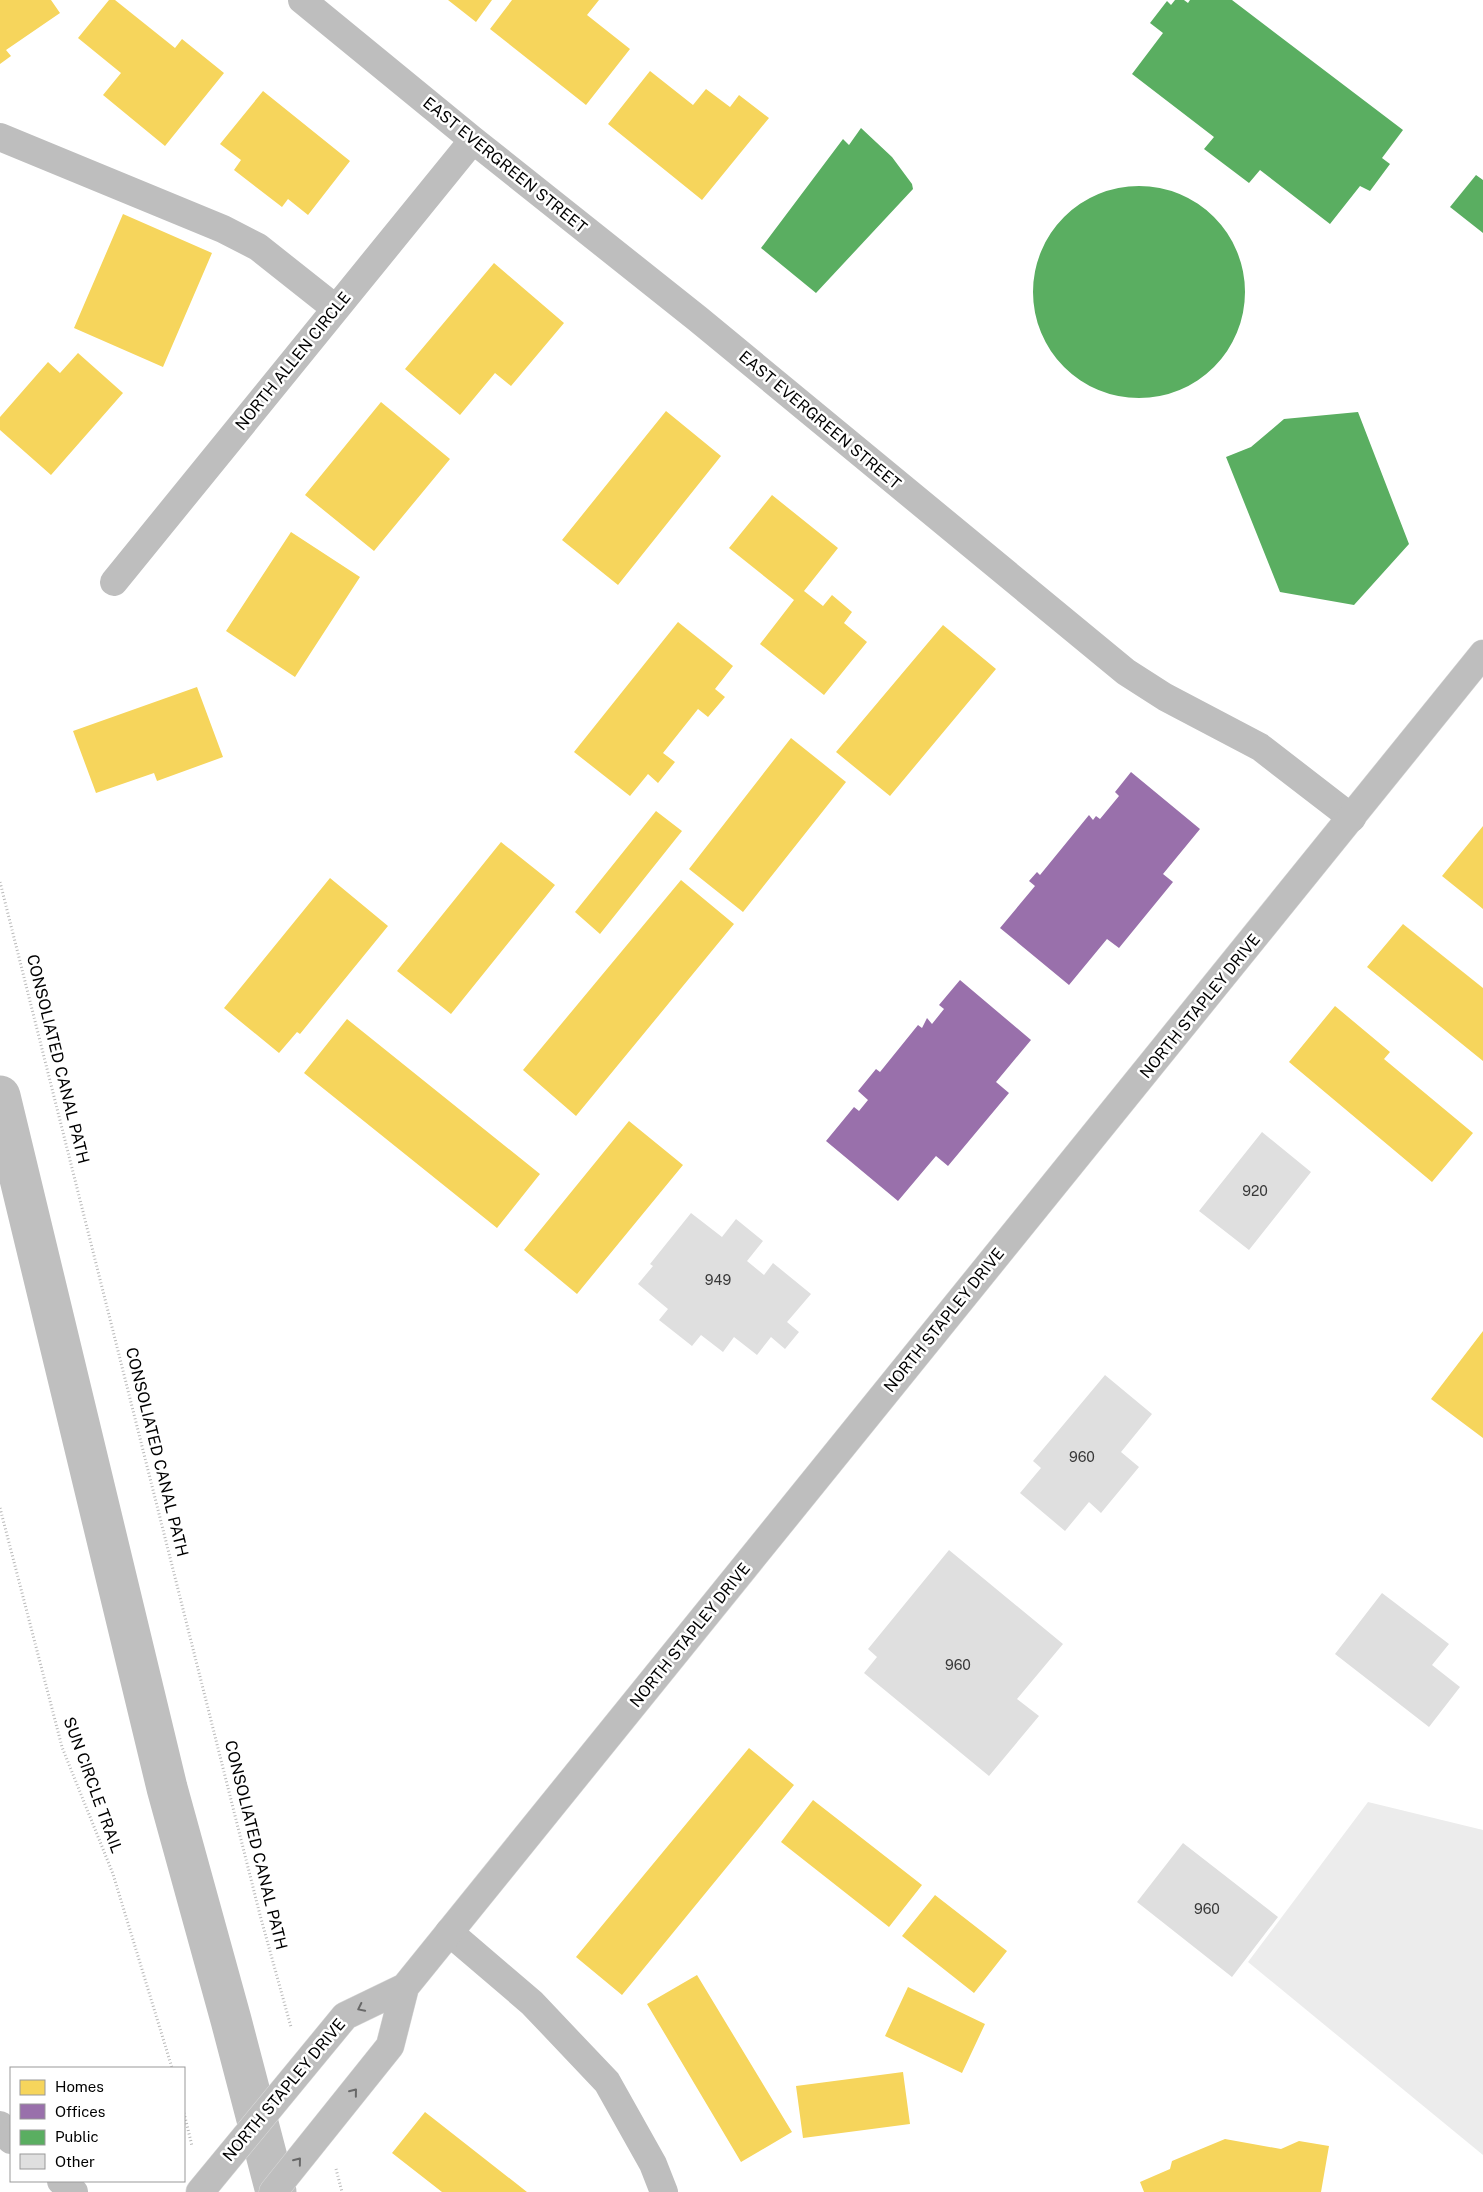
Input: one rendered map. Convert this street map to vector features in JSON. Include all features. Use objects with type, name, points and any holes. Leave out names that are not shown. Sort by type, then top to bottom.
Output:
[{"type":"main road","name":"EAST EVERGREEN STREET","points":[[302,0],[473,140],[698,319],[1126,672],[1165,696],[1260,747],[1352,818]]},
{"type":"main road","points":[[0,137],[223,229],[258,246],[336,308]]},
{"type":"main road","name":"NORTH ALLEN CIRCLE","points":[[114,582],[473,140]]},
{"type":"main road","name":"NORTH STAPLEY DRIVE","points":[[202,2190],[345,2016],[405,1987],[1483,654]]},
{"type":"main road","points":[[450,1932],[532,2003],[607,2082],[654,2164],[664,2192]]},
{"type":"main road","name":"NORTH STAPLEY DRIVE","points":[[272,2192],[390,2046],[405,1987]]},
{"type":"main road","points":[[0,2125],[2,2131],[10,2139]]},
{"type":"main road","points":[[62,2182],[74,2192]]},
{"type":"path","name":"CONSOLIATED CANAL PATH","points":[[0,882],[258,1906],[292,2027]]},
{"type":"path","name":"SUN CIRCLE TRAIL","points":[[0,1508],[62,1747],[113,1874],[172,2067]]},
{"type":"path","points":[[185,2117],[193,2150]]},
{"type":"path","points":[[336,2168],[342,2192]]},
{"type":"shaded area","points":[[1368,1802],[1483,1830],[1483,2155],[1248,1962]]},
{"type":"building: Homes","points":[[0,0],[51,0],[60,13],[6,50],[11,56],[0,64]]},
{"type":"building: Homes","points":[[109,0],[115,0],[175,48],[182,39],[224,73],[165,146],[103,95],[121,73],[78,38]]},
{"type":"building: Homes","points":[[448,0],[492,0],[476,22]]},
{"type":"building: Homes","points":[[512,0],[599,0],[587,15],[630,49],[586,105],[490,29]]},
{"type":"building: Homes","points":[[650,71],[693,105],[706,89],[730,107],[739,95],[769,118],[702,200],[608,124]]},
{"type":"building: Homes","points":[[263,91],[350,161],[308,215],[288,199],[282,207],[234,170],[241,160],[220,144]]},
{"type":"building: Homes","points":[[123,214],[212,253],[163,367],[74,328]]},
{"type":"building: Homes","points":[[494,263],[564,323],[511,386],[495,373],[460,415],[405,369]]},
{"type":"building: Homes","points":[[78,353],[123,393],[51,475],[0,430],[0,417],[48,362],[60,373]]},
{"type":"building: Homes","points":[[381,402],[450,459],[374,551],[305,495]]},
{"type":"building: Homes","points":[[666,411],[721,456],[618,585],[562,540]]},
{"type":"building: Homes","points":[[772,495],[838,548],[804,591],[823,606],[832,595],[852,612],[844,623],[867,642],[824,695],[760,644],[794,600],[729,548]]},
{"type":"building: Homes","points":[[291,532],[360,577],[295,677],[226,631]]},
{"type":"building: Homes","points":[[678,622],[733,666],[715,689],[725,697],[708,717],[698,709],[663,753],[675,762],[658,783],[648,774],[630,796],[574,752]]},
{"type":"building: Homes","points":[[943,625],[996,669],[890,796],[836,752]]},
{"type":"building: Homes","points":[[197,687],[223,757],[157,781],[154,773],[96,793],[73,731]]},
{"type":"building: Homes","points":[[791,738],[846,782],[743,912],[689,869]]},
{"type":"building: Homes","points":[[656,811],[682,831],[600,934],[575,912]]},
{"type":"building: Homes","points":[[1483,826],[1483,909],[1442,876]]},
{"type":"building: Homes","points":[[501,842],[555,885],[451,1014],[397,971]]},
{"type":"building: Homes","points":[[330,878],[388,926],[300,1034],[297,1032],[279,1053],[224,1008]]},
{"type":"building: Homes","points":[[681,880],[734,924],[576,1116],[523,1070]]},
{"type":"building: Homes","points":[[1403,924],[1483,988],[1483,1061],[1367,967]]},
{"type":"building: Homes","points":[[1335,1006],[1390,1052],[1384,1059],[1473,1133],[1432,1182],[1289,1062]]},
{"type":"building: Homes","points":[[347,1019],[540,1174],[497,1228],[304,1073]]},
{"type":"building: Homes","points":[[629,1121],[683,1165],[577,1294],[524,1250]]},
{"type":"building: Homes","points":[[1483,1331],[1483,1438],[1431,1399]]},
{"type":"building: Homes","points":[[749,1748],[794,1785],[622,1995],[576,1957]]},
{"type":"building: Homes","points":[[813,1800],[922,1885],[889,1927],[781,1842]]},
{"type":"building: Homes","points":[[935,1895],[1007,1951],[974,1993],[902,1936]]},
{"type":"building: Homes","points":[[697,1975],[792,2132],[741,2162],[647,2004]]},
{"type":"building: Homes","points":[[908,1987],[985,2024],[962,2073],[885,2036]]},
{"type":"building: Homes","points":[[903,2072],[910,2124],[803,2138],[796,2086]]},
{"type":"building: Homes","points":[[425,2112],[527,2192],[442,2192],[392,2153]]},
{"type":"building: Homes","points":[[1225,2139],[1281,2149],[1299,2141],[1329,2146],[1321,2192],[1144,2192],[1140,2182],[1170,2169],[1172,2161]]},
{"type":"building: Offices","points":[[1131,772],[1200,829],[1163,874],[1173,882],[1119,948],[1107,939],[1069,985],[1000,928],[1035,886],[1029,881],[1037,872],[1040,875],[1089,815],[1093,820],[1096,816],[1100,819],[1119,796],[1115,792]]},
{"type":"building: Offices","points":[[960,980],[1031,1040],[996,1082],[1009,1093],[948,1166],[936,1156],[898,1201],[826,1141],[854,1107],[859,1111],[868,1100],[858,1091],[876,1069],[880,1072],[918,1025],[922,1028],[927,1018],[932,1024],[944,1009],[939,1005]]},
{"type":"building: Public","points":[[1175,0],[1184,0],[1188,3],[1190,0],[1232,0],[1403,130],[1382,158],[1390,164],[1370,191],[1360,186],[1330,224],[1260,170],[1249,183],[1204,149],[1214,137],[1132,74],[1163,33],[1150,23],[1167,1],[1171,5]]},
{"type":"building: Public","points":[[861,128],[892,157],[912,184],[913,189],[816,293],[761,248],[843,139],[849,145]]},
{"type":"building: Public","points":[[1476,175],[1483,180],[1483,233],[1450,207]]},
{"type":"building: Public","points":[[1129,186],[1149,186],[1170,190],[1189,198],[1207,210],[1221,224],[1233,242],[1241,261],[1245,292],[1241,323],[1233,342],[1221,360],[1207,374],[1189,386],[1170,394],[1149,398],[1129,398],[1108,394],[1089,386],[1071,374],[1057,360],[1045,342],[1037,323],[1033,302],[1033,282],[1037,261],[1045,242],[1057,224],[1071,210],[1089,198],[1108,190]]},
{"type":"building: Public","points":[[1358,412],[1409,544],[1354,605],[1280,592],[1226,457],[1251,447],[1284,419]]},
{"type":"building: Other","points":[[1262,1132],[1311,1172],[1249,1250],[1199,1211]]},
{"type":"building: Other","points":[[691,1213],[722,1237],[736,1219],[763,1241],[747,1261],[764,1275],[773,1263],[811,1294],[787,1322],[799,1332],[785,1349],[771,1337],[757,1355],[734,1337],[723,1352],[701,1335],[692,1346],[659,1320],[668,1309],[638,1284],[653,1266],[650,1264]]},
{"type":"building: Other","points":[[1105,1375],[1152,1414],[1121,1452],[1139,1467],[1101,1513],[1089,1502],[1065,1531],[1020,1493],[1041,1468],[1033,1461]]},
{"type":"building: Other","points":[[949,1550],[1063,1644],[1017,1699],[1039,1716],[989,1776],[864,1673],[877,1657],[868,1649]]},
{"type":"building: Other","points":[[1382,1593],[1449,1644],[1432,1665],[1460,1687],[1429,1727],[1335,1654]]},
{"type":"building: Other","points":[[1183,1843],[1278,1917],[1232,1977],[1137,1902]]},
{"type":"waterway","points":[[0,1096],[167,1788],[276,2192]]}]
